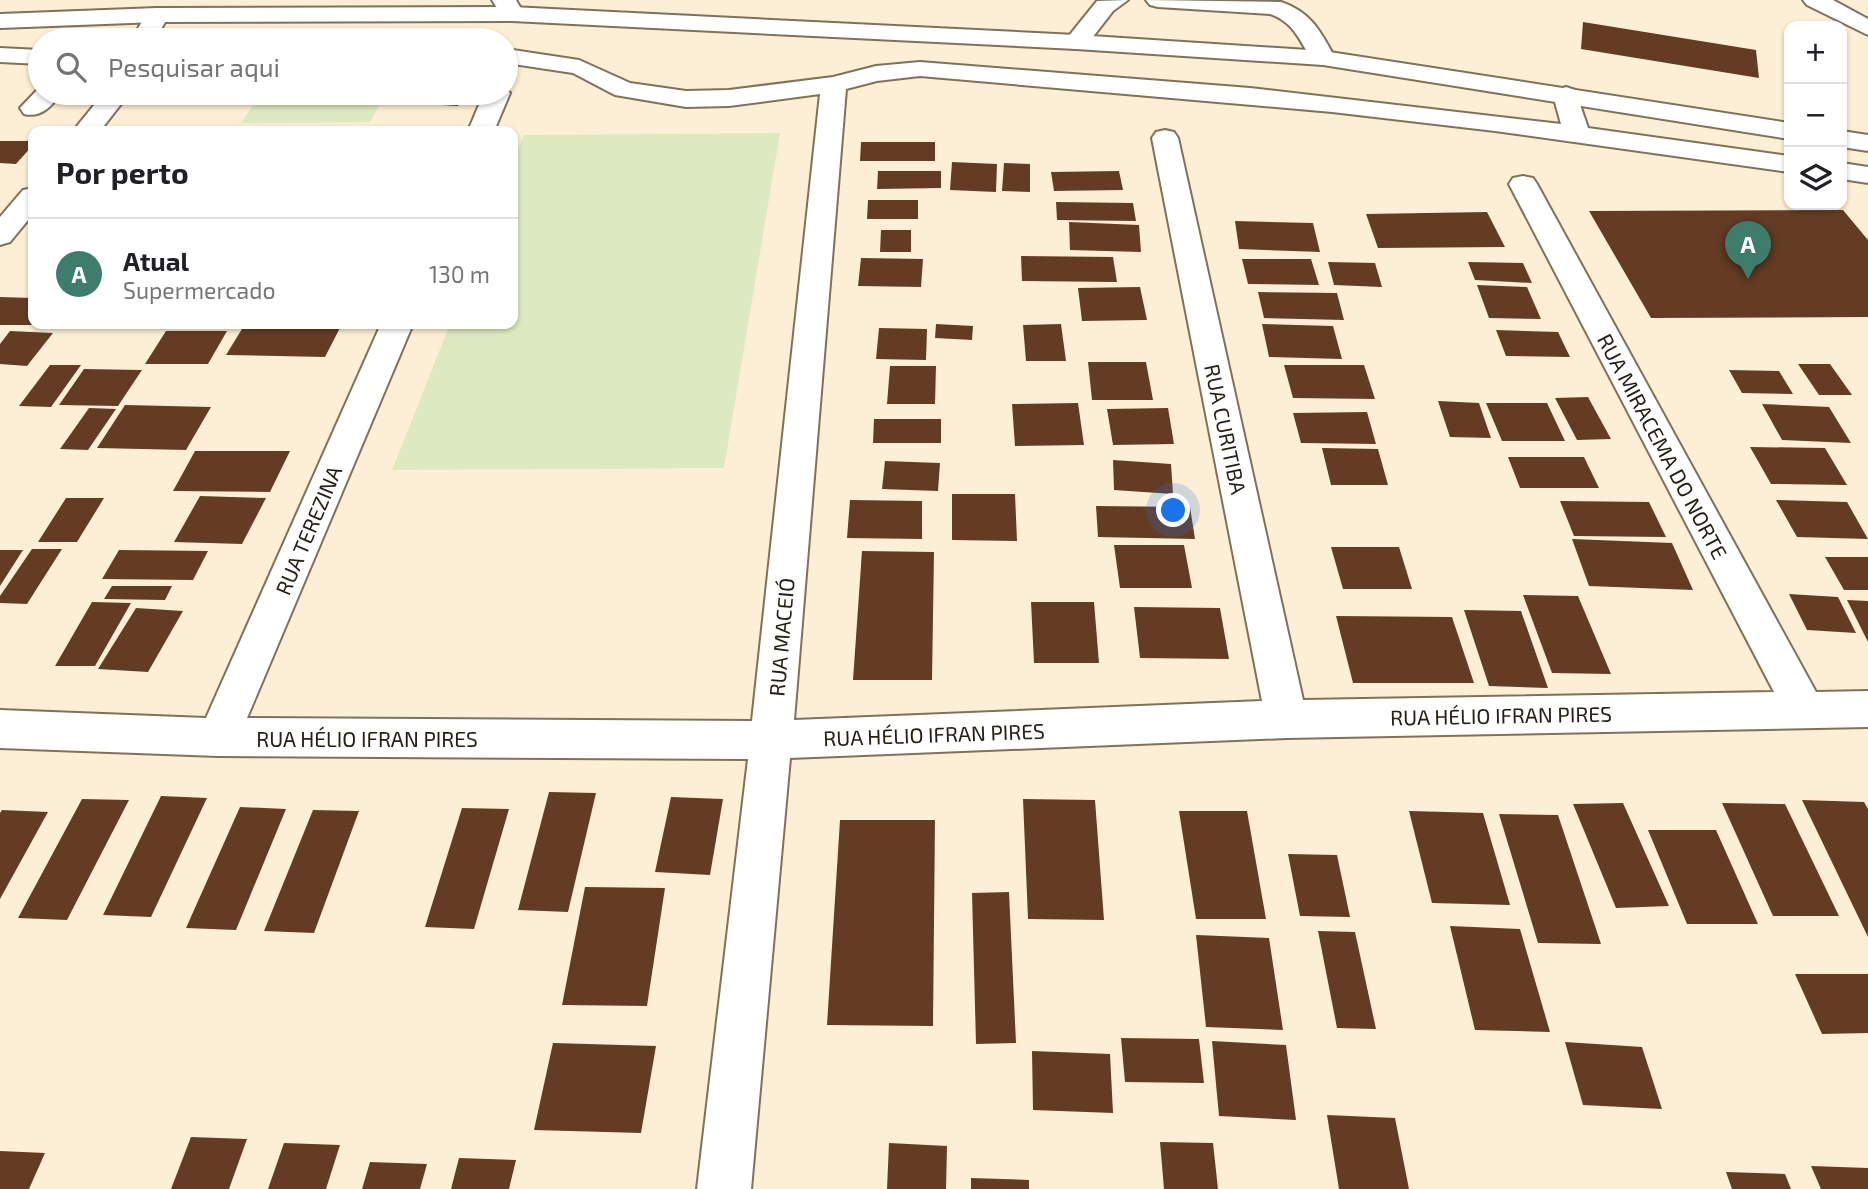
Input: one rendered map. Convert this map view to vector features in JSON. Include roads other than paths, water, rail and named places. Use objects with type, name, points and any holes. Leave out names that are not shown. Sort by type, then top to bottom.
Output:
[{"type":"street","points":[[1076,42],[1105,6],[1116,0]]},
{"type":"street","points":[[1158,0],[1273,7],[1288,12],[1303,21],[1323,58]]},
{"type":"street","points":[[1815,0],[1868,29]]},
{"type":"street","points":[[0,21],[508,7],[1323,58],[1784,130]]},
{"type":"street","points":[[150,28],[157,15]]},
{"type":"street","points":[[0,55],[28,56]]},
{"type":"street","points":[[518,63],[579,66],[624,90],[686,99],[729,98],[834,85],[876,74],[920,69],[1026,76],[1284,97],[1416,111],[1784,163]]},
{"type":"street","name":"RUA MACEIÓ","points":[[724,1189],[771,740],[834,85]]},
{"type":"street","points":[[1566,95],[1577,134]]},
{"type":"street","points":[[90,126],[107,105]]},
{"type":"street","points":[[483,126],[492,105]]},
{"type":"street","name":"RUA CURITIBA","points":[[1165,138],[1286,719]]},
{"type":"street","points":[[1847,172],[1868,175]]},
{"type":"street","name":"RUA MIRACEMA DO NORTE","points":[[1522,184],[1804,709]]},
{"type":"street","points":[[0,236],[28,201]]},
{"type":"street","name":"RUA TEREZINA","points":[[218,737],[395,329]]},
{"type":"street","name":"RUA HÉLIO IFRAN PIRES","points":[[0,729],[218,737],[771,740],[1286,719],[1868,709]]},
{"type":"place","name":"Atual","points":[[1748,279]]}]
